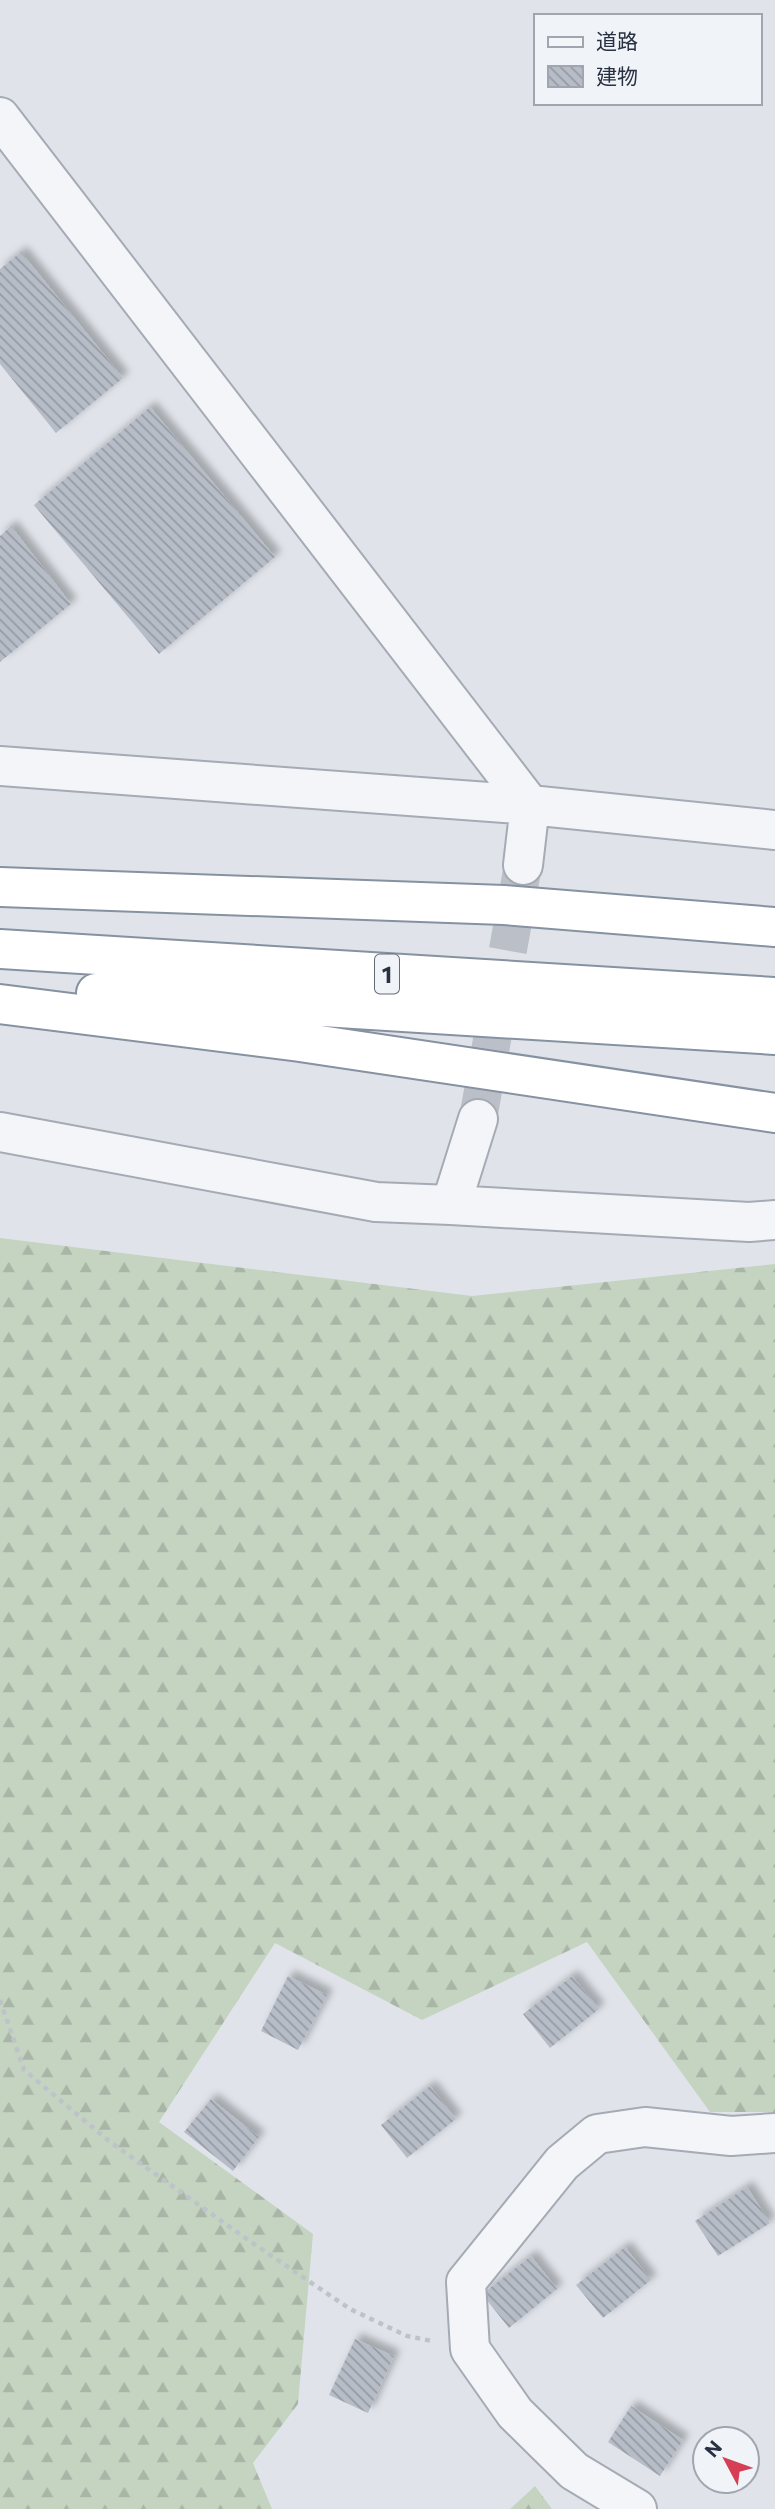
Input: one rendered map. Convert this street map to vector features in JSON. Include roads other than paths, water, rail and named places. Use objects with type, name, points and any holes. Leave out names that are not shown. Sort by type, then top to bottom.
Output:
[{"type":"highway","points":[[0,887],[504,905],[775,927]]},
{"type":"highway","name":"1","points":[[0,949],[775,997]]},
{"type":"highway","points":[[0,987],[775,1035]]},
{"type":"highway","points":[[0,1004],[300,1042],[775,1113]]},
{"type":"street","points":[[0,117],[530,805],[523,865]]},
{"type":"street","points":[[0,766],[530,805],[775,831]]},
{"type":"street","points":[[451,1205],[478,1119]]},
{"type":"street","points":[[0,1132],[376,1202],[749,1222],[775,1220]]},
{"type":"street","points":[[637,2509],[574,2471],[515,2413],[470,2349],[466,2282],[562,2163],[597,2134],[645,2127],[731,2136],[775,2133]]},
{"type":"tunnel","points":[[478,1119],[523,865]]}]
